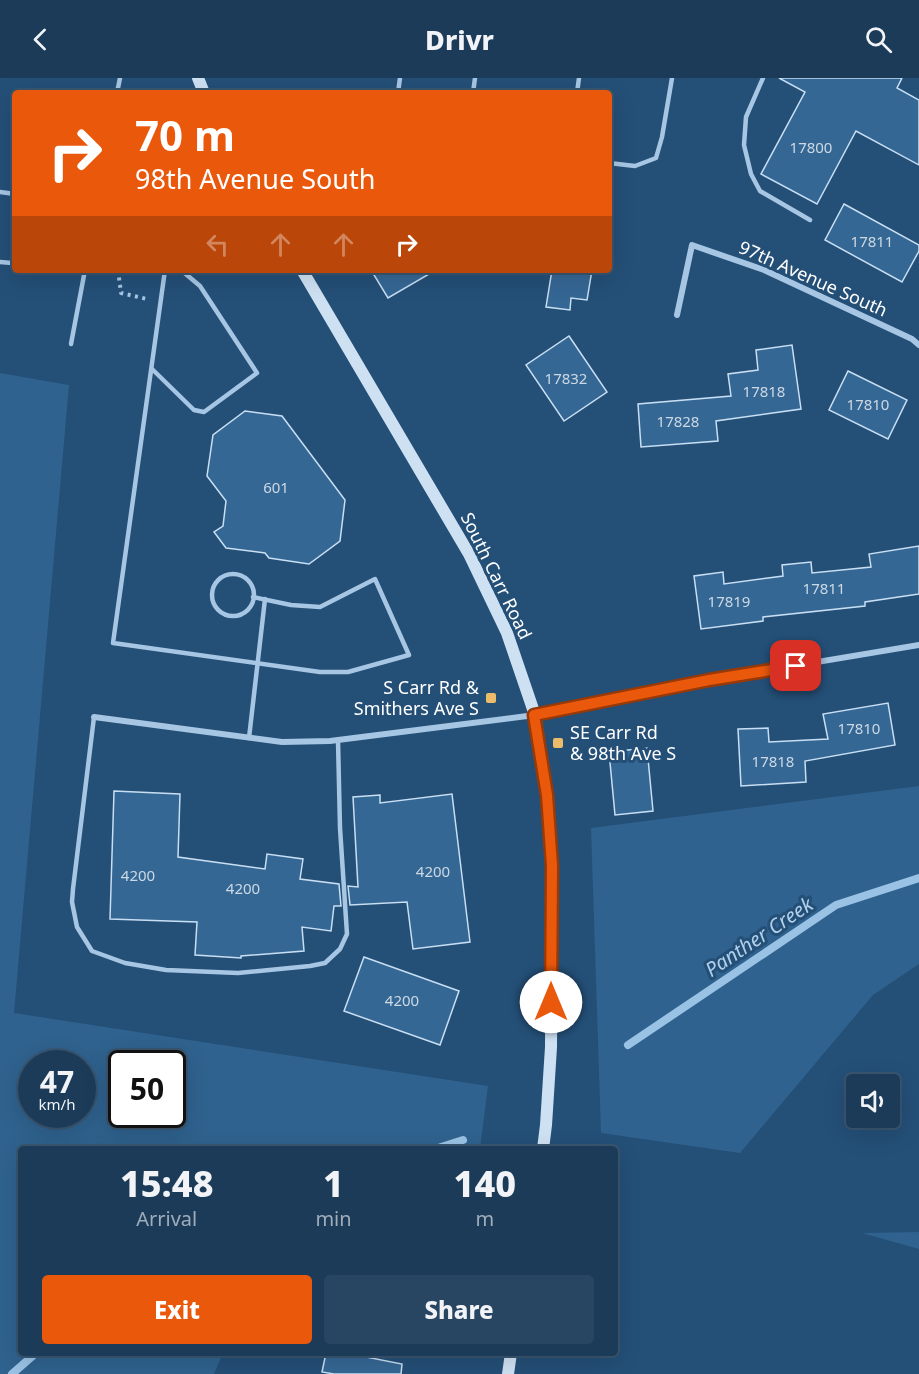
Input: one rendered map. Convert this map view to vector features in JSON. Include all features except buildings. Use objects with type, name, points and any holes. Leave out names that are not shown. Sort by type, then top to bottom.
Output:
[{"type":"main road","name":"South Carr Road","points":[[304,273],[469,554],[507,633],[534,715],[547,795],[552,866],[551,1047],[543,1146]]},
{"type":"main road","points":[[508,1374],[511,1356]]},
{"type":"street","name":"97th Avenue South","points":[[677,315],[692,245],[764,270],[912,339],[919,345]]},
{"type":"street","points":[[94,717],[282,742],[338,740],[534,715],[709,680],[919,645]]},
{"type":"lane","points":[[612,163],[635,166],[656,158],[672,78]]},
{"type":"lane","points":[[763,78],[746,117],[744,145],[751,174],[760,191],[810,220]]},
{"type":"lane","points":[[71,344],[84,273]]},
{"type":"lane","points":[[165,273],[113,643],[320,672],[348,672],[409,655],[375,579],[320,607],[291,605],[253,597]]},
{"type":"lane","points":[[152,369],[194,410],[204,412],[257,373],[200,286],[185,273]]},
{"type":"lane","points":[[228,574],[234,574],[247,579],[253,590],[253,597],[248,609],[242,613],[228,615],[216,607],[212,594],[217,581],[228,574]]},
{"type":"lane","points":[[249,738],[265,599]]},
{"type":"lane","points":[[94,717],[73,889],[72,902],[77,927],[92,951],[125,963],[166,970],[238,973],[310,966],[325,963],[340,949],[347,934],[340,828],[338,740]]},
{"type":"path","points":[[118,273],[121,293],[161,302]]},
{"type":"shaded area","points":[[0,373],[69,385],[14,1013],[488,1086],[480,1146],[18,1146],[18,1356],[222,1356],[214,1374],[0,1374]]},
{"type":"shaded area","points":[[919,786],[919,964],[873,995],[740,1153],[601,1133],[591,828]]},
{"type":"shaded area","points":[[919,1232],[919,1249],[862,1233]]},
{"type":"waterway","name":"Panther Creek","points":[[628,1045],[836,905],[919,878]]},
{"type":"waterway","name":"Panther Creek","points":[[444,1146],[463,1140]]},
{"type":"waterway","name":"Panther Creek","points":[[12,1374],[33,1356]]},
{"type":"place","name":"S Carr Rd & Smithers Ave S","points":[[491,698]]},
{"type":"place","name":"SE Carr Rd & 98th Ave S","points":[[558,743]]},
{"type":"route","points":[[551,1002],[552,866],[547,795],[534,715],[709,680],[796,666]]}]
